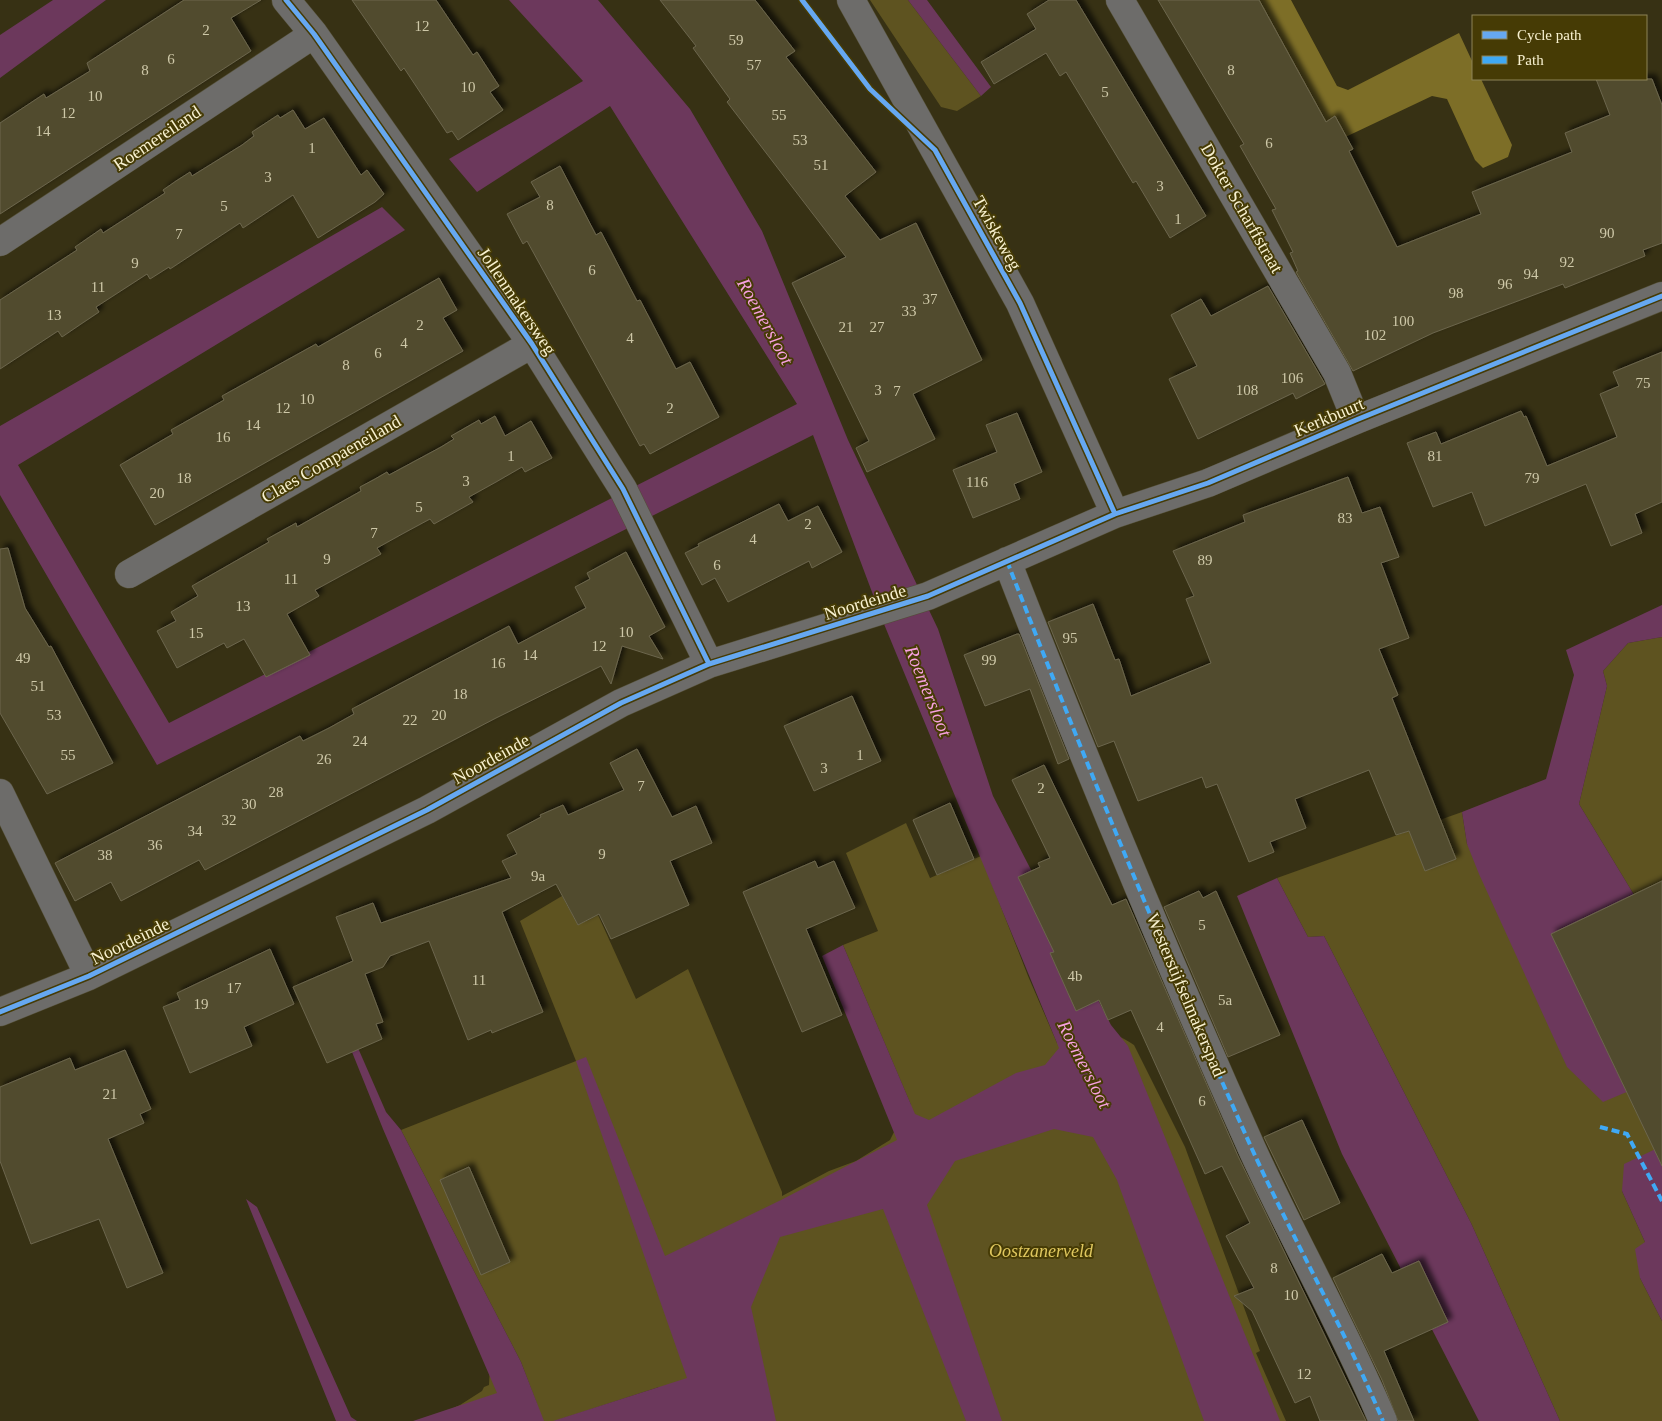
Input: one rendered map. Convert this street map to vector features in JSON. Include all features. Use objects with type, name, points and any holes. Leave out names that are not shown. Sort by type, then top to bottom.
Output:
[{"type":"street","name":"Jollenmakersweg","points":[[286,0],[314,34],[532,344],[623,489],[709,664]]},
{"type":"street","name":"Twiskeweg","points":[[851,0],[1020,303],[1115,514]]},
{"type":"street","name":"Dokter Scharffstraat","points":[[1120,0],[1337,373],[1356,420]]},
{"type":"street","name":"Roemereiland","points":[[0,242],[314,34]]},
{"type":"street","name":"Kerkbuurt","points":[[1007,561],[1115,514],[1208,483],[1356,420],[1662,296]]},
{"type":"street","name":"Claes Compaeneiland","points":[[129,574],[532,344]]},
{"type":"street","name":"Noordeinde","points":[[0,1012],[89,976],[427,810],[621,703],[709,664],[928,596],[1007,561]]},
{"type":"street","name":"Westerstijfselmakerspad","points":[[1007,561],[1078,744],[1253,1151],[1354,1354],[1383,1421]]},
{"type":"street","points":[[0,793],[89,976]]},
{"type":"green space","points":[[870,0],[908,0],[981,96],[957,111],[941,107]]},
{"type":"green space","points":[[1662,637],[1662,941],[1579,804],[1607,686],[1603,671],[1628,643]]},
{"type":"green space","points":[[1462,812],[1467,844],[1662,1077],[1662,1146],[1622,1191],[1645,1242],[1640,1278],[1662,1321],[1662,1421],[1560,1421],[1471,1223],[1324,936],[1308,937],[1277,878]]},
{"type":"green space","name":"Oostzanerveld","points":[[906,823],[930,878],[981,856],[1028,976],[1057,1043],[1097,1033],[1105,1033],[1124,1039],[1134,1045],[1185,1147],[1260,1351],[1256,1353],[1286,1421],[606,1421],[659,1387],[555,1421],[425,1421],[460,1405],[489,1385],[490,1365],[537,1404],[521,1362],[401,1130],[576,1061],[520,921],[562,896],[578,925],[598,915],[636,999],[688,969],[782,1192],[782,1196],[829,1171],[856,1161],[890,1140],[901,1118],[911,1105],[843,945],[878,931],[846,853]]},
{"type":"shaded area","points":[[1251,0],[1291,0],[1337,86],[1348,90],[1459,33],[1472,61],[1472,80],[1481,80],[1512,145],[1508,157],[1483,168],[1475,160],[1447,99],[1432,96],[1337,141]]},
{"type":"water","points":[[53,0],[106,0],[0,78],[0,35]]},
{"type":"water","name":"Roemersloot","points":[[509,0],[598,0],[690,109],[762,231],[848,440],[938,629],[993,796],[1111,1025],[1128,1046],[1280,1421],[1204,1421],[1117,1180],[1093,1137],[1054,1129],[955,1161],[927,1205],[1002,1421],[966,1421],[883,1209],[780,1237],[751,1307],[776,1421],[553,1421],[687,1378],[576,1061],[586,1057],[665,1256],[781,1200],[897,1140],[822,956],[843,945],[915,1114],[929,1120],[1016,1073],[1045,1065],[1059,1048],[884,624],[813,435],[157,765],[0,495],[0,426],[382,207],[405,230],[18,465],[169,723],[797,404],[610,106],[477,192],[449,159],[583,81]]},
{"type":"water","points":[[908,0],[927,0],[991,87],[981,96]]},
{"type":"water","points":[[1662,605],[1662,637],[1628,643],[1603,671],[1607,686],[1579,804],[1662,941],[1662,1077],[1603,1102],[1567,1067],[1479,874],[1467,844],[1462,812],[1546,779],[1574,675],[1566,650]]},
{"type":"water","points":[[1277,878],[1308,937],[1324,936],[1471,1223],[1560,1421],[1479,1421],[1342,1154],[1237,896]]},
{"type":"water","points":[[358,1048],[386,1112],[401,1130],[521,1362],[544,1421],[413,1421],[497,1393],[383,1129],[352,1052]]},
{"type":"water","points":[[1662,1146],[1662,1321],[1640,1278],[1635,1249],[1645,1242],[1622,1191],[1624,1164]]},
{"type":"water","points":[[246,1199],[257,1207],[351,1417],[357,1421],[336,1421]]},
{"type":"building","points":[[184,0],[261,0],[231,18],[251,51],[0,214],[0,123],[44,94],[46,98],[90,71],[87,63]]},
{"type":"building","points":[[352,0],[436,0],[473,55],[477,52],[499,86],[490,92],[503,110],[458,140],[452,131],[447,133],[404,68],[401,71]]},
{"type":"building","points":[[660,0],[755,0],[795,51],[786,57],[876,172],[845,196],[880,240],[916,223],[982,360],[913,394],[935,439],[867,472],[856,448],[869,441],[792,283],[846,257],[727,102],[730,99],[693,48],[696,46]]},
{"type":"building","points":[[1049,0],[1076,0],[1206,216],[1170,238],[1136,181],[1133,183],[1066,72],[1060,76],[1046,53],[994,84],[981,62],[1036,29],[1027,14]]},
{"type":"building","points":[[1158,0],[1259,0],[1326,122],[1335,116],[1353,149],[1349,151],[1397,247],[1481,214],[1472,192],[1572,152],[1565,133],[1610,115],[1596,80],[1652,79],[1662,105],[1662,243],[1643,250],[1645,256],[1565,288],[1563,284],[1433,333],[1353,371],[1296,272],[1298,271],[1290,253],[1293,252],[1272,210],[1276,209],[1240,146],[1244,144]]},
{"type":"building","points":[[293,110],[305,129],[324,118],[361,175],[367,170],[384,194],[375,202],[318,238],[293,195],[243,228],[240,223],[170,269],[169,267],[150,279],[147,274],[96,307],[99,312],[62,337],[58,331],[0,369],[0,300],[77,250],[75,247],[101,229],[103,233],[165,193],[163,190],[176,181],[190,172],[192,176],[242,145],[254,136],[252,132],[278,115],[280,118]]},
{"type":"building","points":[[560,166],[596,235],[601,232],[637,301],[640,300],[676,369],[690,362],[719,417],[650,454],[644,444],[640,446],[527,241],[523,244],[507,214],[540,197],[531,182]]},
{"type":"building","points":[[439,278],[457,310],[443,318],[463,351],[155,525],[120,465],[173,434],[171,430],[224,400],[222,396],[316,344],[318,347]]},
{"type":"building","points":[[1268,286],[1325,384],[1296,399],[1293,393],[1198,439],[1169,379],[1197,366],[1171,315],[1201,299],[1211,316]]},
{"type":"building","points":[[1662,352],[1662,502],[1635,514],[1642,533],[1611,546],[1586,484],[1485,526],[1472,492],[1433,507],[1407,443],[1436,432],[1441,444],[1521,411],[1524,417],[1526,416],[1547,466],[1617,437],[1600,394],[1619,386],[1613,372]]},
{"type":"building","points":[[1017,413],[1042,472],[1014,484],[1020,499],[973,518],[953,470],[997,452],[986,425]]},
{"type":"building","points":[[495,416],[505,436],[531,421],[552,458],[525,472],[522,467],[469,497],[473,502],[434,524],[430,519],[377,548],[381,554],[315,590],[319,596],[287,614],[310,655],[266,677],[244,639],[227,648],[224,643],[177,668],[157,631],[176,621],[171,612],[198,596],[192,586],[269,542],[267,539],[296,523],[297,527],[361,491],[360,487],[387,472],[389,475],[441,447],[454,439],[451,436],[479,420],[481,424]]},
{"type":"building","points":[[1348,477],[1362,513],[1380,507],[1399,557],[1381,563],[1409,638],[1379,649],[1398,695],[1392,698],[1456,859],[1425,871],[1409,831],[1396,835],[1369,770],[1295,799],[1306,828],[1270,842],[1274,852],[1249,862],[1217,784],[1206,788],[1202,777],[1138,801],[1114,741],[1098,747],[1048,622],[1093,604],[1115,660],[1119,659],[1131,696],[1211,663],[1186,599],[1194,596],[1173,551],[1245,522],[1243,515]]},
{"type":"building","points":[[779,504],[788,521],[818,506],[842,552],[812,568],[809,561],[728,602],[715,578],[702,585],[685,553],[699,546],[698,544]]},
{"type":"building","points":[[8,548],[25,608],[49,647],[51,646],[113,763],[47,794],[0,713],[0,549]]},
{"type":"building","points":[[626,552],[665,627],[649,636],[663,659],[622,646],[611,684],[601,666],[496,718],[205,870],[199,860],[121,901],[111,882],[75,901],[55,863],[300,736],[303,741],[329,728],[354,714],[352,709],[509,626],[518,644],[586,608],[575,587],[590,579],[587,573]]},
{"type":"building","points":[[1019,634],[1069,759],[1058,764],[1030,689],[985,706],[964,655]]},
{"type":"building","points":[[852,696],[881,761],[814,791],[784,726]]},
{"type":"building","points":[[637,749],[672,817],[696,806],[712,843],[670,861],[689,905],[611,939],[599,914],[578,925],[556,884],[502,912],[543,1012],[492,1033],[491,1030],[468,1040],[429,941],[390,956],[383,967],[365,974],[383,1022],[376,1024],[382,1039],[327,1063],[293,987],[353,961],[336,917],[373,903],[381,923],[511,878],[502,861],[517,854],[507,835],[541,817],[540,815],[563,805],[568,815],[624,790],[610,763]]},
{"type":"building","points":[[1044,765],[1112,905],[1126,899],[1238,1156],[1366,1421],[1320,1421],[1310,1396],[1295,1403],[1252,1311],[1234,1296],[1254,1288],[1226,1236],[1250,1223],[1222,1166],[1205,1174],[1131,1010],[1108,1020],[1099,1000],[1076,1011],[1050,953],[1054,952],[1018,877],[1040,867],[1038,863],[1050,858],[1012,780]]},
{"type":"building","points":[[950,803],[974,859],[937,875],[913,820]]},
{"type":"building","points":[[815,861],[818,868],[834,861],[855,908],[806,929],[842,1015],[802,1032],[743,892]]},
{"type":"building","points":[[1662,881],[1662,1166],[1551,934]]},
{"type":"building","points":[[1199,891],[1203,898],[1216,891],[1280,1035],[1228,1057],[1164,907]]},
{"type":"building","points":[[270,949],[294,1004],[244,1027],[252,1046],[190,1073],[163,1007],[180,1000],[177,993]]},
{"type":"building","points":[[125,1050],[151,1109],[140,1114],[144,1123],[108,1139],[163,1273],[127,1288],[99,1219],[31,1244],[0,1161],[0,1087],[70,1058],[75,1070]]},
{"type":"building","points":[[1302,1120],[1340,1203],[1304,1220],[1264,1137]]},
{"type":"building","points":[[469,1167],[510,1262],[481,1275],[440,1180]]},
{"type":"building","points":[[1382,1254],[1392,1273],[1419,1261],[1448,1322],[1384,1351],[1414,1421],[1398,1421],[1382,1380],[1333,1278]]},
{"type":"marked path","points":[[1007,561],[1126,856],[1188,1003],[1252,1149],[1352,1352],[1383,1421]]},
{"type":"marked path","points":[[1600,1127],[1627,1134],[1662,1201]]},
{"type":"cycle path","points":[[286,0],[314,34],[532,344],[623,489],[709,664]]},
{"type":"cycle path","points":[[802,0],[870,89],[935,150],[1020,303],[1115,514]]},
{"type":"cycle path","points":[[0,1012],[89,976],[250,897],[427,810],[621,703],[709,664],[928,596],[1115,514],[1208,483],[1356,420],[1662,296]]}]
